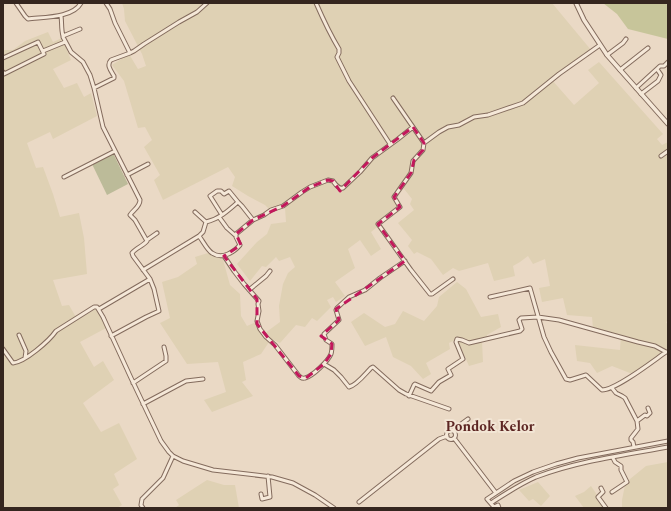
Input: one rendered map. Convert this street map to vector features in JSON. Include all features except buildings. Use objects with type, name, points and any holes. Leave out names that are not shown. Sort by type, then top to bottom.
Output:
[{"type":"street","points":[[16,3],[28,19],[60,16],[78,7],[81,3]]},
{"type":"street","points":[[106,3],[130,53]]},
{"type":"street","points":[[94,88],[114,78],[108,65],[111,60],[134,51],[183,19],[198,12],[207,3]]},
{"type":"street","points":[[316,3],[326,26],[339,49],[337,57],[344,72],[390,144]]},
{"type":"street","points":[[576,3],[584,20],[607,55],[668,124]]},
{"type":"street","points":[[60,16],[65,42],[71,52],[83,62],[90,76],[103,127],[140,200],[140,203],[130,215],[135,220],[147,240]]},
{"type":"street","points":[[63,36],[80,29]]},
{"type":"street","points":[[607,55],[626,39]]},
{"type":"street","points":[[3,58],[38,42],[43,51]]},
{"type":"street","points":[[3,72],[4,74],[44,54],[43,51],[65,42]]},
{"type":"street","points":[[424,143],[448,127],[459,125],[474,117],[488,115],[523,103],[559,74],[600,45]]},
{"type":"street","points":[[620,70],[648,48]]},
{"type":"street","points":[[636,88],[660,65],[664,66],[668,62]]},
{"type":"street","points":[[641,94],[658,81],[661,75],[657,69]]},
{"type":"street","points":[[393,98],[424,143],[423,150],[413,161],[411,173],[394,196],[400,207],[378,224],[430,294],[453,279]]},
{"type":"street","points":[[236,236],[236,234],[253,220],[271,210],[283,206],[310,187],[328,180],[333,180],[339,188],[344,188],[372,158],[413,127]]},
{"type":"street","points":[[64,177],[115,151]]},
{"type":"street","points":[[661,156],[668,151]]},
{"type":"street","points":[[127,175],[148,164]]},
{"type":"street","points":[[199,236],[212,253],[218,255],[224,256],[235,250],[240,245],[236,236],[227,228],[210,196],[217,191],[221,191],[224,194],[229,191],[253,220]]},
{"type":"street","points":[[206,222],[220,216],[238,202]]},
{"type":"street","points":[[195,212],[206,222]]},
{"type":"street","points":[[143,270],[199,236],[204,232],[206,222]]},
{"type":"street","points":[[157,233],[132,253],[150,279],[154,289],[160,316]]},
{"type":"street","points":[[224,256],[234,271],[259,301],[257,321],[260,329],[302,378],[306,378],[311,375],[324,364],[331,354],[331,343],[326,340],[324,334],[339,320],[336,310],[337,308],[349,297],[364,291],[405,261]]},
{"type":"street","points":[[249,290],[270,271]]},
{"type":"street","points":[[99,309],[150,279]]},
{"type":"street","points":[[490,297],[530,288],[544,337],[566,379],[573,380],[586,375],[602,390],[612,388],[667,352]]},
{"type":"street","points":[[3,349],[14,363],[25,358],[52,337],[56,331],[94,307],[97,307],[163,444],[173,456],[183,461],[213,470],[268,476],[293,483],[315,495],[334,508]]},
{"type":"street","points":[[111,336],[159,311]]},
{"type":"street","points":[[409,396],[415,384],[431,391],[439,382],[451,375],[448,369],[463,359],[456,342],[457,339],[469,343],[511,334],[522,330],[520,319],[538,317],[559,320],[655,346],[667,352]]},
{"type":"street","points":[[19,335],[26,351],[25,358]]},
{"type":"street","points":[[133,383],[166,361],[164,347]]},
{"type":"street","points":[[324,364],[341,377],[349,387],[352,387],[373,367],[399,390],[409,396],[449,409]]},
{"type":"street","points":[[143,404],[186,381],[203,378]]},
{"type":"street","points":[[612,388],[616,393],[625,398],[637,421],[638,429],[631,438],[634,447]]},
{"type":"street","points":[[637,421],[644,415],[647,416],[650,413],[648,408]]},
{"type":"street","points":[[359,502],[439,439],[447,436],[447,433],[450,430],[453,430],[468,419]]},
{"type":"street","points":[[453,430],[456,436],[454,438]]},
{"type":"street","points":[[447,436],[448,439],[451,440],[454,438]]},
{"type":"street","points":[[454,438],[499,498]]},
{"type":"street","points":[[499,508],[498,505],[494,507],[487,498],[514,481],[533,472],[578,458],[668,441]]},
{"type":"street","points":[[648,445],[649,451]]},
{"type":"street","points":[[491,504],[517,487],[536,478],[562,469],[579,464],[668,447]]},
{"type":"street","points":[[143,508],[141,505],[142,499],[163,478],[173,456]]},
{"type":"street","points":[[612,492],[627,482],[621,470],[621,466],[615,462],[613,458]]},
{"type":"street","points":[[560,463],[562,469]]},
{"type":"street","points":[[261,494],[262,499],[270,498],[268,476]]},
{"type":"street","points":[[601,488],[602,492],[598,497],[606,508]]},
{"type":"highlighted area","points":[[413,127],[424,143],[423,150],[414,160],[411,173],[394,197],[400,207],[378,224],[405,261],[336,309],[339,320],[321,336],[332,344],[331,354],[324,364],[306,378],[299,376],[257,324],[257,299],[224,256],[241,245],[236,234],[253,220],[283,206],[310,187],[328,180],[333,181],[340,191],[372,158]]},
{"type":"shaded area","points":[[122,3],[552,3],[591,50],[552,80],[574,105],[599,83],[588,70],[599,62],[663,134],[657,139],[662,145],[668,142],[668,321],[666,322],[668,325],[668,351],[635,375],[612,366],[597,373],[590,363],[577,361],[575,345],[620,350],[621,335],[593,328],[592,317],[567,315],[563,298],[542,302],[539,288],[550,286],[545,259],[533,264],[528,256],[513,266],[515,276],[494,281],[488,263],[459,271],[453,268],[443,275],[431,259],[417,252],[414,254],[408,246],[412,240],[398,223],[414,210],[410,204],[412,199],[401,185],[393,192],[398,200],[396,212],[371,232],[381,249],[371,256],[360,240],[348,249],[355,268],[335,282],[345,296],[336,302],[333,297],[327,300],[331,307],[317,321],[312,318],[305,327],[296,325],[280,343],[271,339],[261,354],[243,362],[246,380],[242,382],[253,396],[212,412],[204,400],[226,392],[218,362],[187,364],[160,323],[170,318],[162,282],[178,277],[197,264],[195,257],[208,253],[222,256],[230,285],[240,294],[241,316],[247,326],[256,322],[265,333],[280,322],[279,306],[283,284],[288,273],[295,267],[290,257],[279,261],[276,257],[266,267],[262,266],[250,281],[237,264],[257,242],[267,234],[271,224],[286,222],[285,208],[270,210],[265,205],[232,186],[235,177],[228,167],[163,200],[154,180],[160,175],[144,147],[152,140],[145,127],[138,128],[124,81],[112,65],[129,54],[138,69],[146,66],[142,54],[125,21]]},
{"type":"shaded area","points":[[603,3],[664,3],[668,5],[668,39],[628,29],[617,14]]},
{"type":"shaded area","points":[[48,32],[53,42],[62,38],[71,60],[53,69],[64,88],[77,83],[84,97],[91,93],[97,116],[53,139],[50,132],[27,143],[36,168],[43,167],[60,217],[79,213],[84,238],[87,274],[53,280],[62,306],[69,305],[77,319],[100,307],[108,327],[80,342],[94,367],[103,361],[114,380],[83,403],[101,432],[119,423],[137,459],[114,474],[119,485],[113,489],[122,505],[117,508],[3,508],[3,50],[13,50],[25,41]]},
{"type":"shaded area","points":[[457,282],[466,289],[481,317],[498,314],[501,327],[487,335],[487,339],[482,341],[483,362],[469,366],[457,339],[449,343],[450,349],[426,363],[431,374],[423,379],[411,366],[393,357],[386,337],[365,346],[351,322],[364,313],[385,327],[395,324],[403,311],[424,321],[437,306],[439,297]]},
{"type":"shaded area","points":[[668,462],[668,508],[622,508],[625,485],[630,479],[646,466]]},
{"type":"shaded area","points":[[207,480],[224,485],[235,485],[239,508],[175,508],[179,505],[176,500]]},
{"type":"shaded area","points":[[538,482],[550,496],[541,506],[533,499],[529,501],[519,490]]},
{"type":"shaded area","points":[[591,486],[606,508],[584,508],[575,496],[584,492]]},
{"type":"green space","points":[[113,153],[128,184],[107,195],[92,164]]},
{"type":"district","name":"Pondok Kelor","points":[[490,426]]}]
